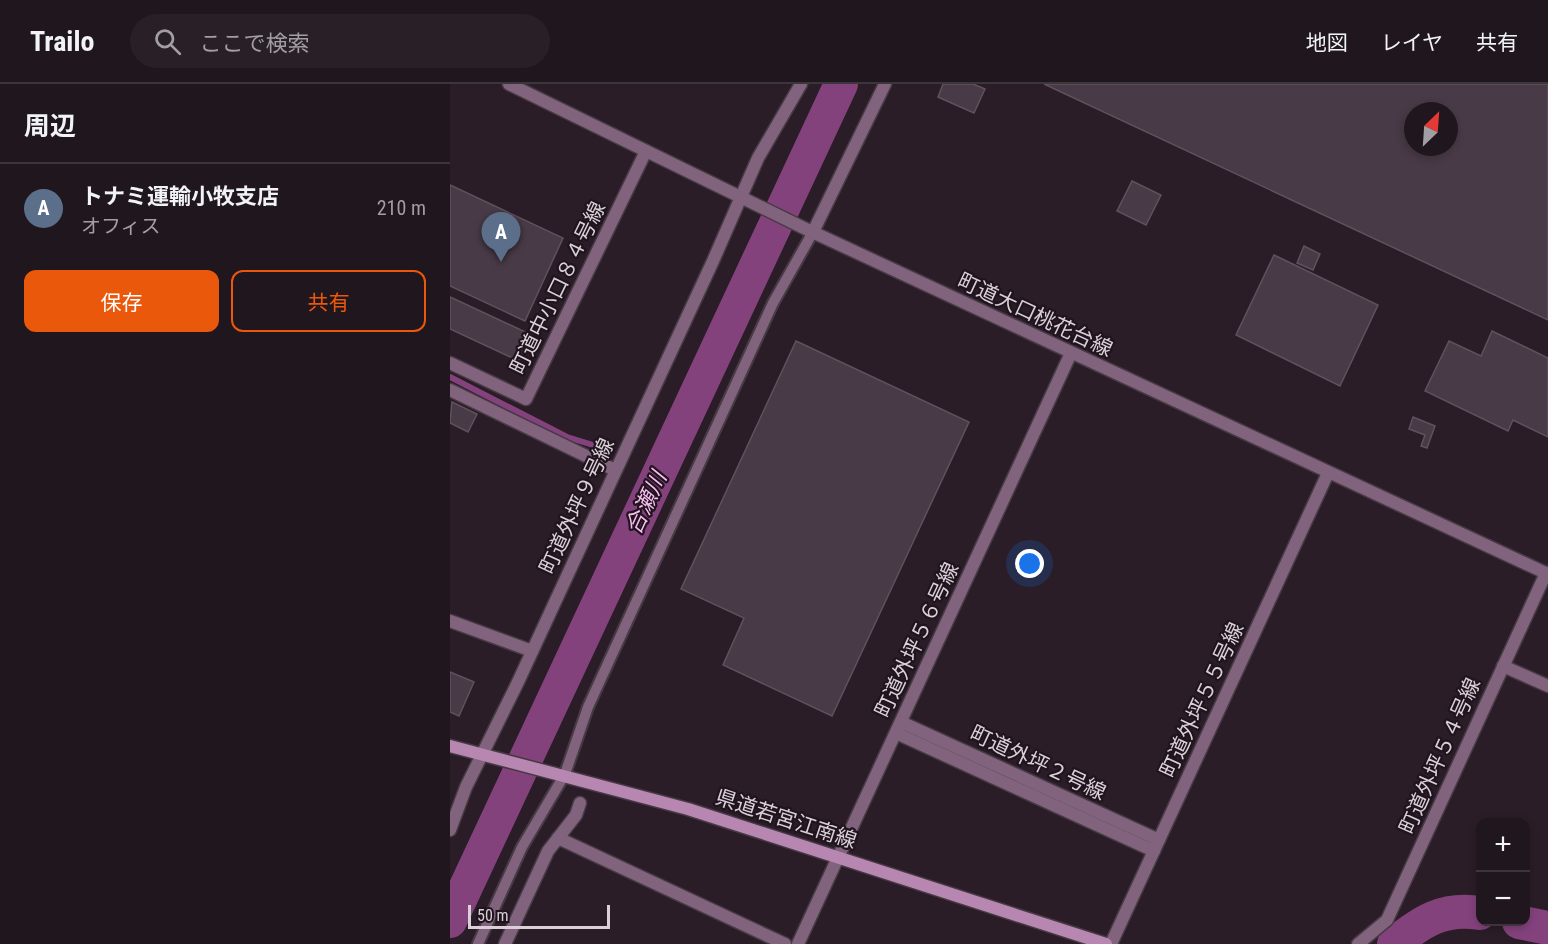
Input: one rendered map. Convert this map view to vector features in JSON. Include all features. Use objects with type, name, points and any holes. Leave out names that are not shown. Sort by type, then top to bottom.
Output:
[{"type":"main road","name":"県道若宮江南線","points":[[450,746],[561,773],[688,809],[1106,944]]},
{"type":"street","name":"町道大口桃花台線","points":[[508,84],[809,231],[1547,574]]},
{"type":"street","name":"町道外坪９号線","points":[[450,830],[615,470],[743,199],[758,158],[801,84]]},
{"type":"street","points":[[809,231],[885,84]]},
{"type":"street","name":"町道中小口８４号線","points":[[450,363],[526,399],[646,151]]},
{"type":"street","name":"町道外坪５６号線","points":[[798,944],[1071,353]]},
{"type":"street","points":[[450,390],[615,470]]},
{"type":"street","name":"町道外坪５５号線","points":[[1111,944],[1328,473]]},
{"type":"street","name":"町道外坪５４号線","points":[[1358,944],[1387,920],[1547,574]]},
{"type":"street","points":[[450,621],[532,651]]},
{"type":"street","points":[[1503,666],[1548,686]]},
{"type":"street","name":"町道外坪２号線","points":[[899,727],[1156,845]]},
{"type":"street","points":[[505,944],[548,850],[576,815],[580,803]]},
{"type":"street","points":[[558,838],[785,944]]},
{"type":"lane","points":[[478,944],[522,848],[561,773],[597,686],[773,303],[809,231]]},
{"type":"building","points":[[943,84],[973,84],[985,89],[974,113],[938,97]]},
{"type":"building","points":[[1044,84],[1548,84],[1548,320]]},
{"type":"building","points":[[1132,181],[1161,195],[1146,225],[1117,211]]},
{"type":"building","points":[[450,185],[563,238],[525,321],[450,286]]},
{"type":"building","points":[[1304,246],[1320,254],[1313,270],[1297,263]]},
{"type":"building","points":[[1274,255],[1378,305],[1340,386],[1236,335]]},
{"type":"building","points":[[450,297],[532,335],[519,361],[450,329]]},
{"type":"building","points":[[1492,331],[1548,358],[1548,437],[1513,420],[1508,431],[1425,391],[1449,341],[1481,356]]},
{"type":"building","points":[[796,341],[969,422],[832,716],[723,665],[744,618],[681,589]]},
{"type":"building","points":[[452,402],[477,414],[468,432],[450,423]]},
{"type":"building","points":[[1413,417],[1435,426],[1427,448],[1421,446],[1425,435],[1409,429]]},
{"type":"building","points":[[450,672],[474,682],[459,716],[450,712]]},
{"type":"waterway","name":"合瀬川","points":[[450,921],[841,84]]},
{"type":"waterway","points":[[450,377],[567,437],[606,449]]},
{"type":"waterway","points":[[1394,944],[1414,929],[1444,914],[1476,913]]},
{"type":"waterway","points":[[1530,924],[1548,928]]},
{"type":"place","name":"トナミ運輸小牧支店","points":[[501,262]]}]
